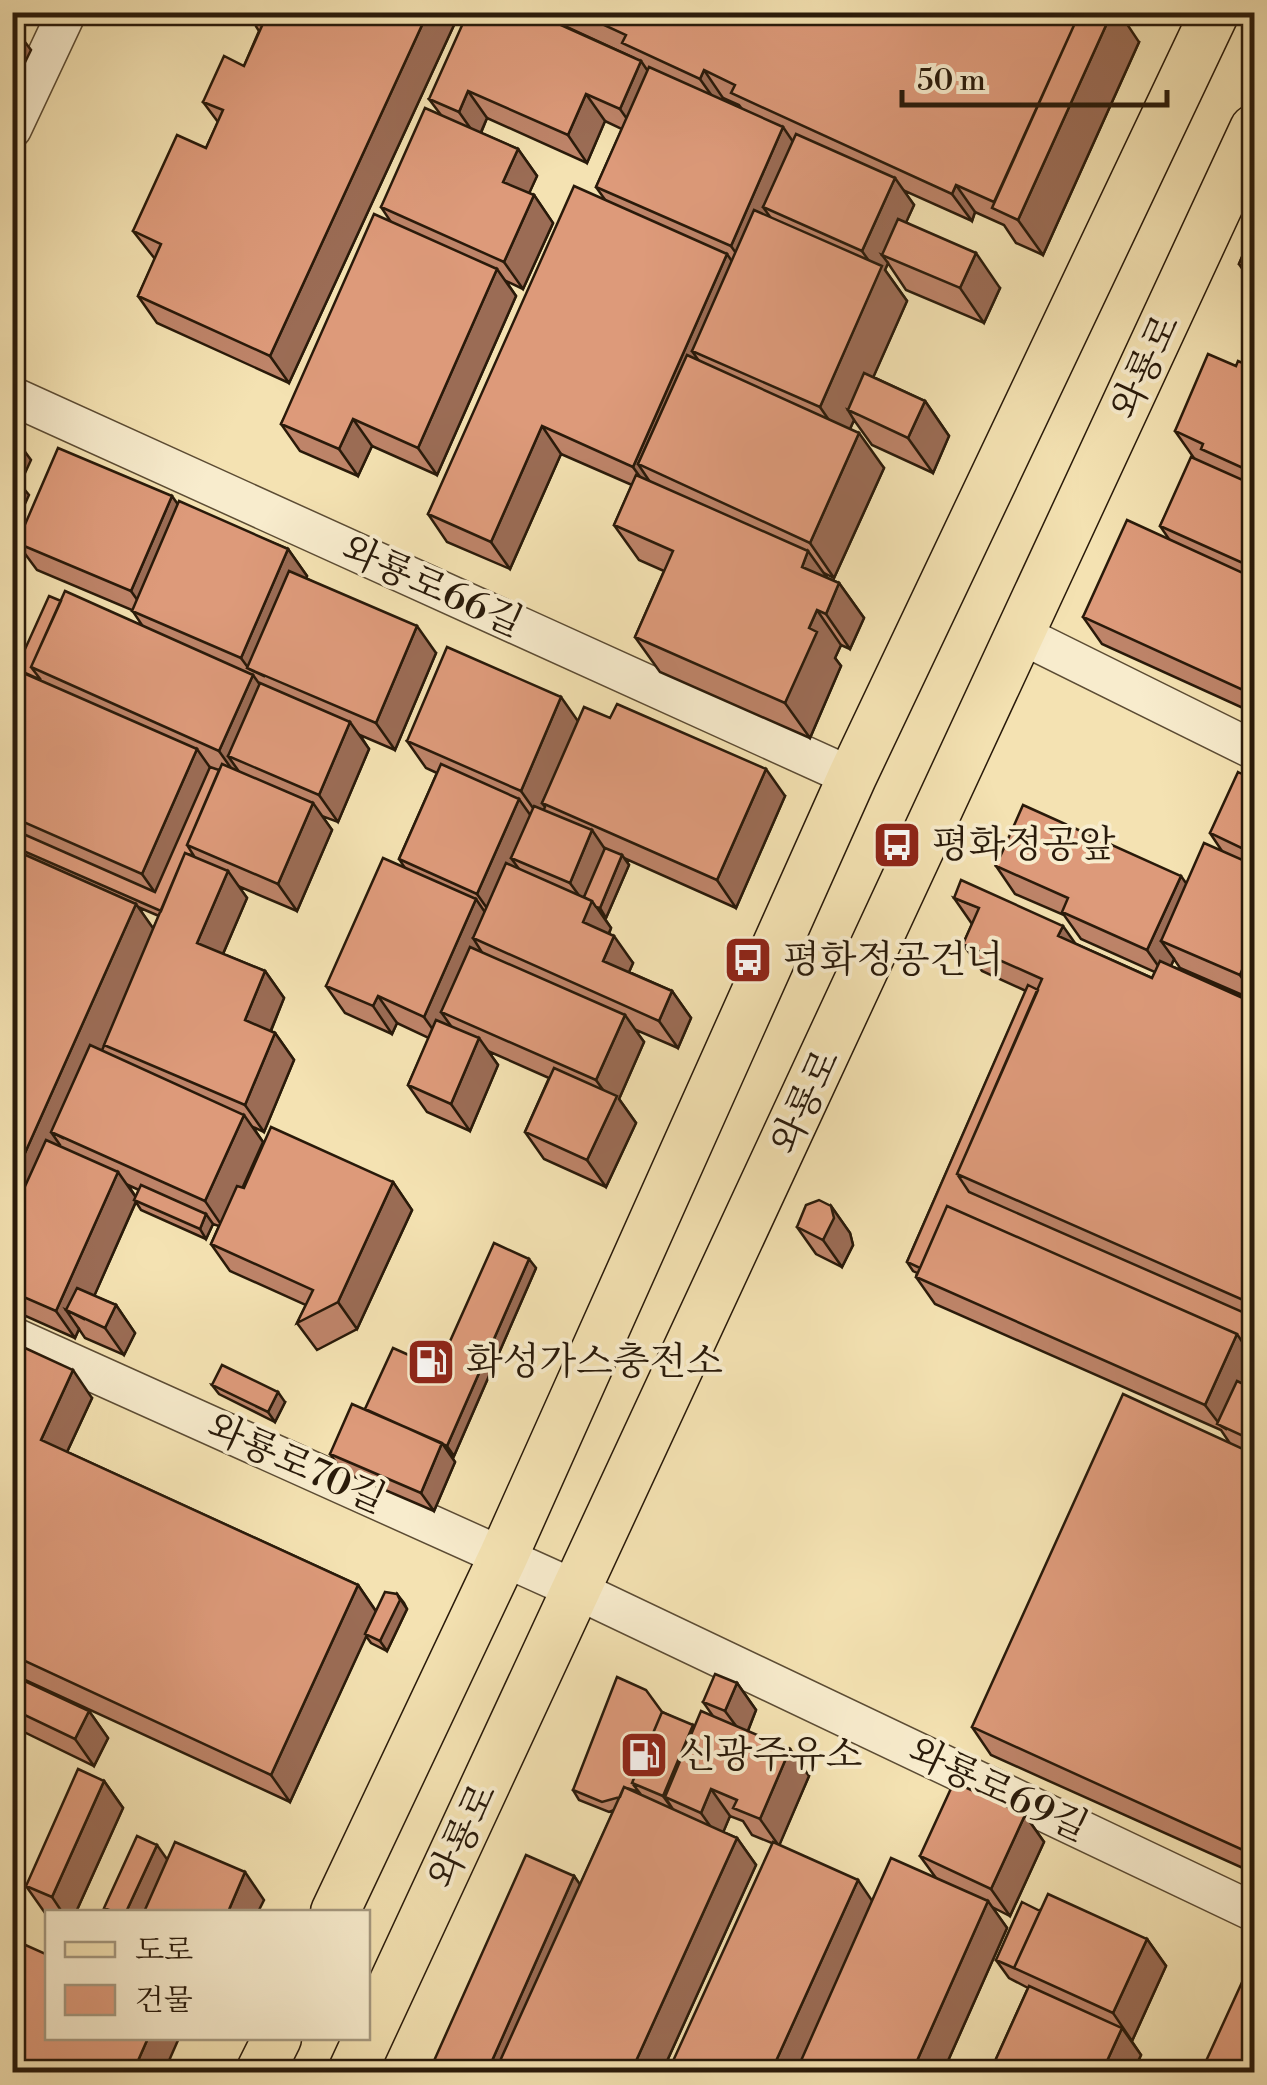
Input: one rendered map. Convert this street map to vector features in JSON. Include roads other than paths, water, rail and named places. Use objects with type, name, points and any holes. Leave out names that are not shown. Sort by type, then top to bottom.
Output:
[{"type":"main road","points":[[337,1910],[503,1557],[852,777],[1215,12]]},
{"type":"main road","name":"와룡로","points":[[370,2034],[579,1591],[1254,129]]},
{"type":"main road","points":[[260,2072],[275,2040]]},
{"type":"main road","name":"와룡로","points":[[352,2072],[367,2040]]},
{"type":"street","points":[[12,129],[67,12]]},
{"type":"street","name":"와룡로66길","points":[[12,396],[852,777]]},
{"type":"street","points":[[1022,635],[1254,750]]},
{"type":"street","name":"와룡로70길","points":[[12,1336],[579,1591]]},
{"type":"street","name":"와룡로69길","points":[[579,1591],[1254,1912]]},
{"type":"place","name":"평화정공앞","points":[[897,845]]},
{"type":"place","name":"평화정공건너","points":[[748,960]]},
{"type":"place","name":"화성가스충전소","points":[[431,1362]]},
{"type":"place","name":"신광주유소","points":[[644,1755]]}]
